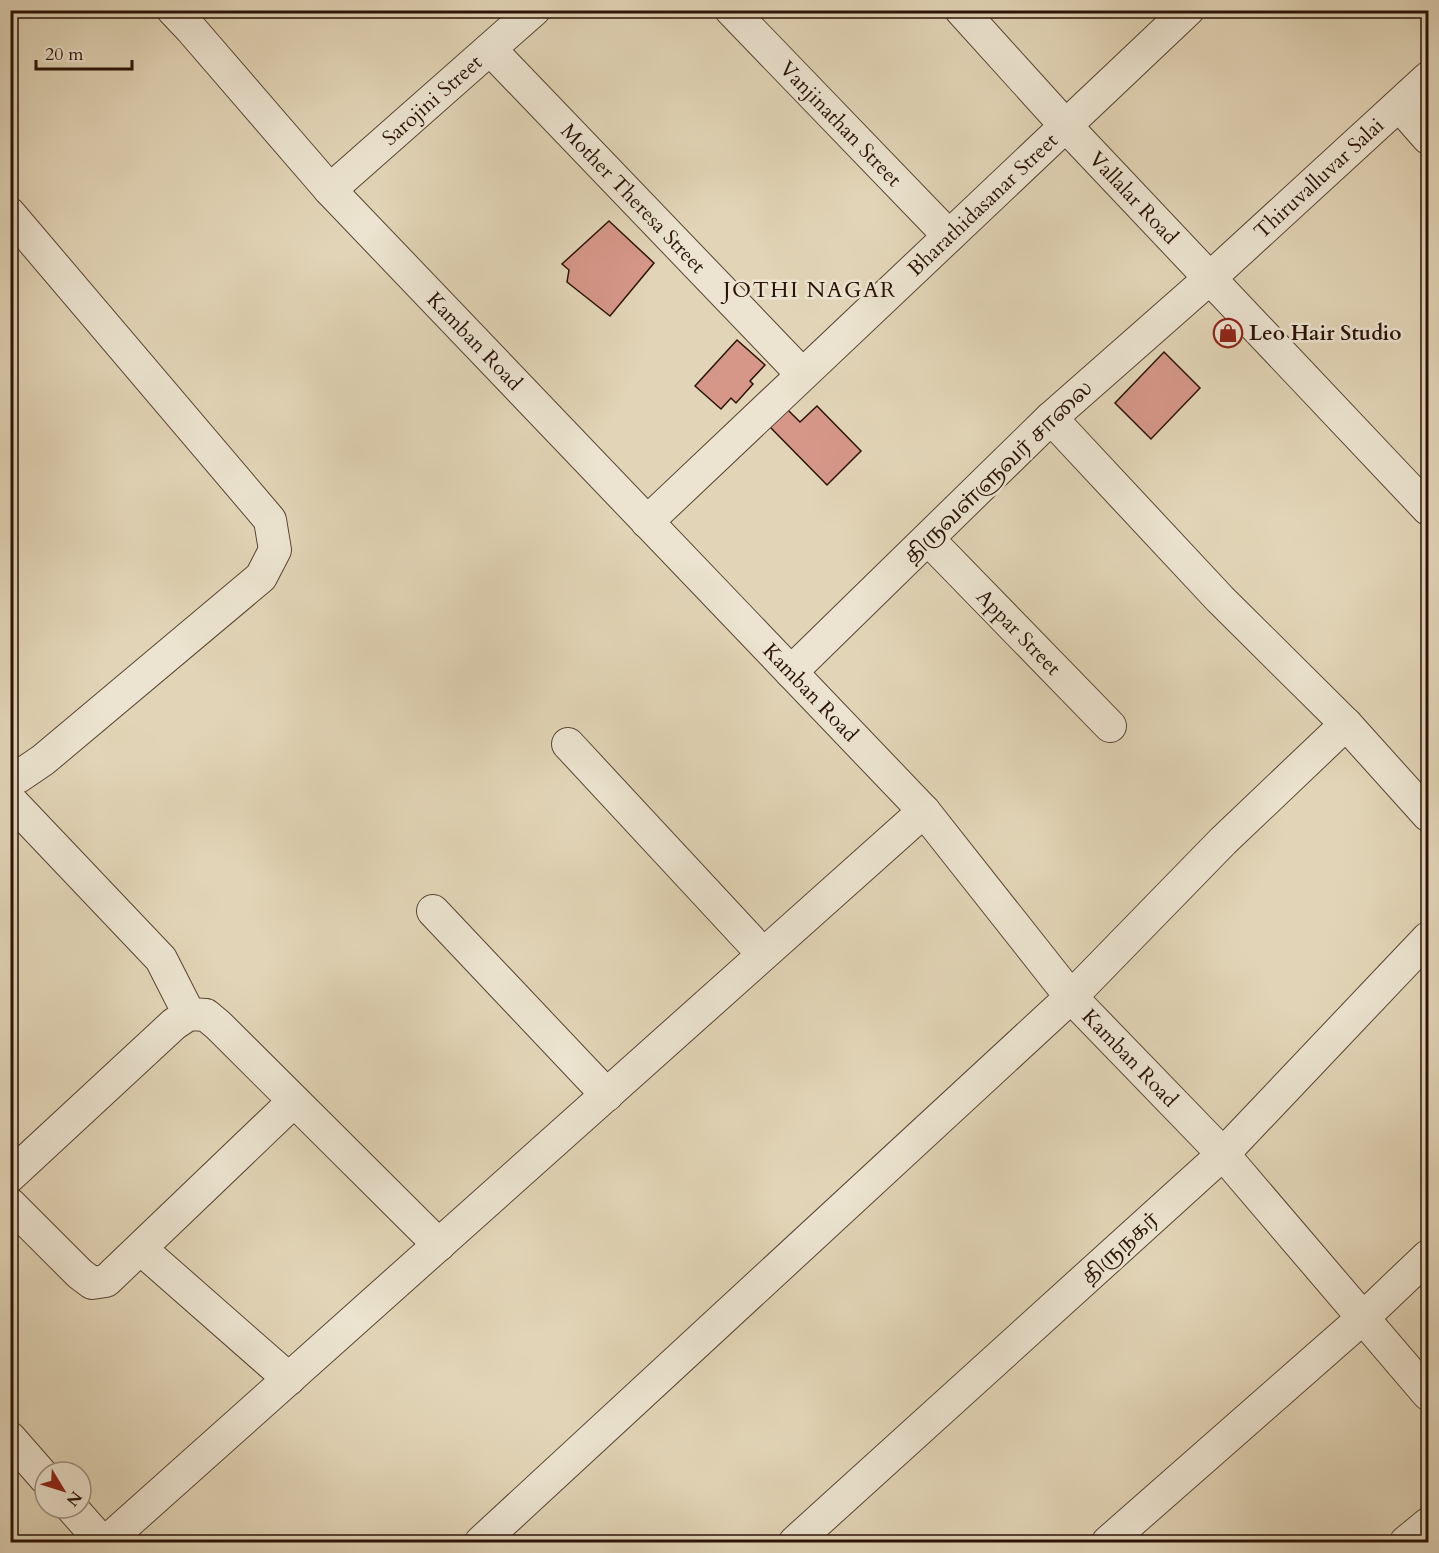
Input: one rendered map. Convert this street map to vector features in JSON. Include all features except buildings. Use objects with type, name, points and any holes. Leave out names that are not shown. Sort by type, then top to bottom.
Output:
[{"type":"street","name":"Sarojini Street","points":[[330,190],[534,10]]},
{"type":"street","name":"Vanjinathan Street","points":[[731,10],[949,236]]},
{"type":"street","name":"Vallalar Road","points":[[961,10],[1065,125],[1428,509]]},
{"type":"street","name":"Bharathidasanar Street","points":[[647,522],[1188,10]]},
{"type":"street","name":"Kamban Road","points":[[192,17],[330,190],[924,811],[1071,997],[1223,1154],[1428,1394]]},
{"type":"street","name":"Mother Theresa Street","points":[[490,49],[802,374]]},
{"type":"street","name":"Thiruvalluvar Salai","points":[[1210,278],[1428,78]]},
{"type":"street","points":[[1399,105],[1428,138]]},
{"type":"street","points":[[10,214],[270,520],[275,550],[261,577],[43,760],[18,777],[10,777]]},
{"type":"street","name":"திருவள்ளுவர் சாலை","points":[[791,672],[1051,418],[1210,278]]},
{"type":"street","points":[[1051,418],[1220,599],[1346,724],[1428,815]]},
{"type":"street","name":"Appar Street","points":[[928,539],[1110,726]]},
{"type":"street","points":[[481,1542],[1071,997],[1223,841],[1346,724]]},
{"type":"street","points":[[568,744],[763,954]]},
{"type":"street","points":[[10,800],[161,959],[189,1014]]},
{"type":"street","points":[[83,1520],[104,1542],[924,811]]},
{"type":"street","points":[[433,911],[607,1095]]},
{"type":"street","name":"திருநகர்","points":[[795,1542],[1223,1154],[1428,938]]},
{"type":"street","points":[[10,1176],[174,1024],[189,1014],[206,1016],[218,1025],[439,1245]]},
{"type":"street","points":[[10,1204],[80,1274],[92,1282],[106,1281],[294,1101]]},
{"type":"street","points":[[141,1249],[289,1379]]},
{"type":"street","points":[[1108,1542],[1364,1317],[1428,1256]]},
{"type":"street","points":[[10,1438],[33,1464]]},
{"type":"street","points":[[1406,1542],[1428,1524]]},
{"type":"place","name":"Leo Hair Studio","points":[[1228,333]]},
{"type":"district","name":"JOTHI NAGAR","points":[[810,289]]}]
